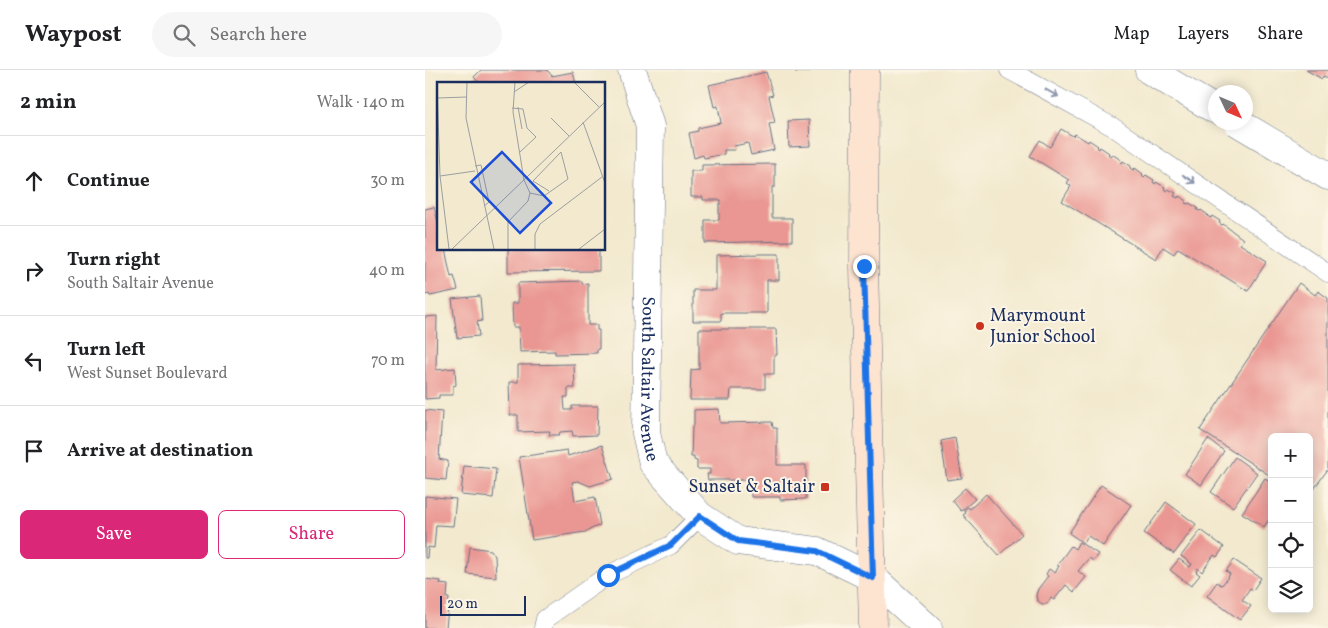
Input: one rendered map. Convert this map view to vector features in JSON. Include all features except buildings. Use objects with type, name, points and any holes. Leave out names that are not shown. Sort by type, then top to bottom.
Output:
[{"type":"main road","points":[[865,70],[864,266],[873,628]]},
{"type":"street","name":"South Saltair Avenue","points":[[632,70],[649,126],[646,433],[653,463],[700,516],[738,541],[817,551],[873,578],[928,628]]},
{"type":"street","points":[[1149,70],[1208,106]]},
{"type":"street","points":[[1250,130],[1328,176]]},
{"type":"lane","points":[[1009,70],[1113,128],[1328,273]]},
{"type":"lane","points":[[543,628],[545,619],[608,575],[671,545],[700,516]]},
{"type":"place","name":"Marymount Junior School","points":[[980,326]]},
{"type":"place","name":"Sunset & Saltair","points":[[825,487]]},
{"type":"route","points":[[608,575],[671,545],[700,516],[738,541],[817,551],[873,578],[864,266]]}]
